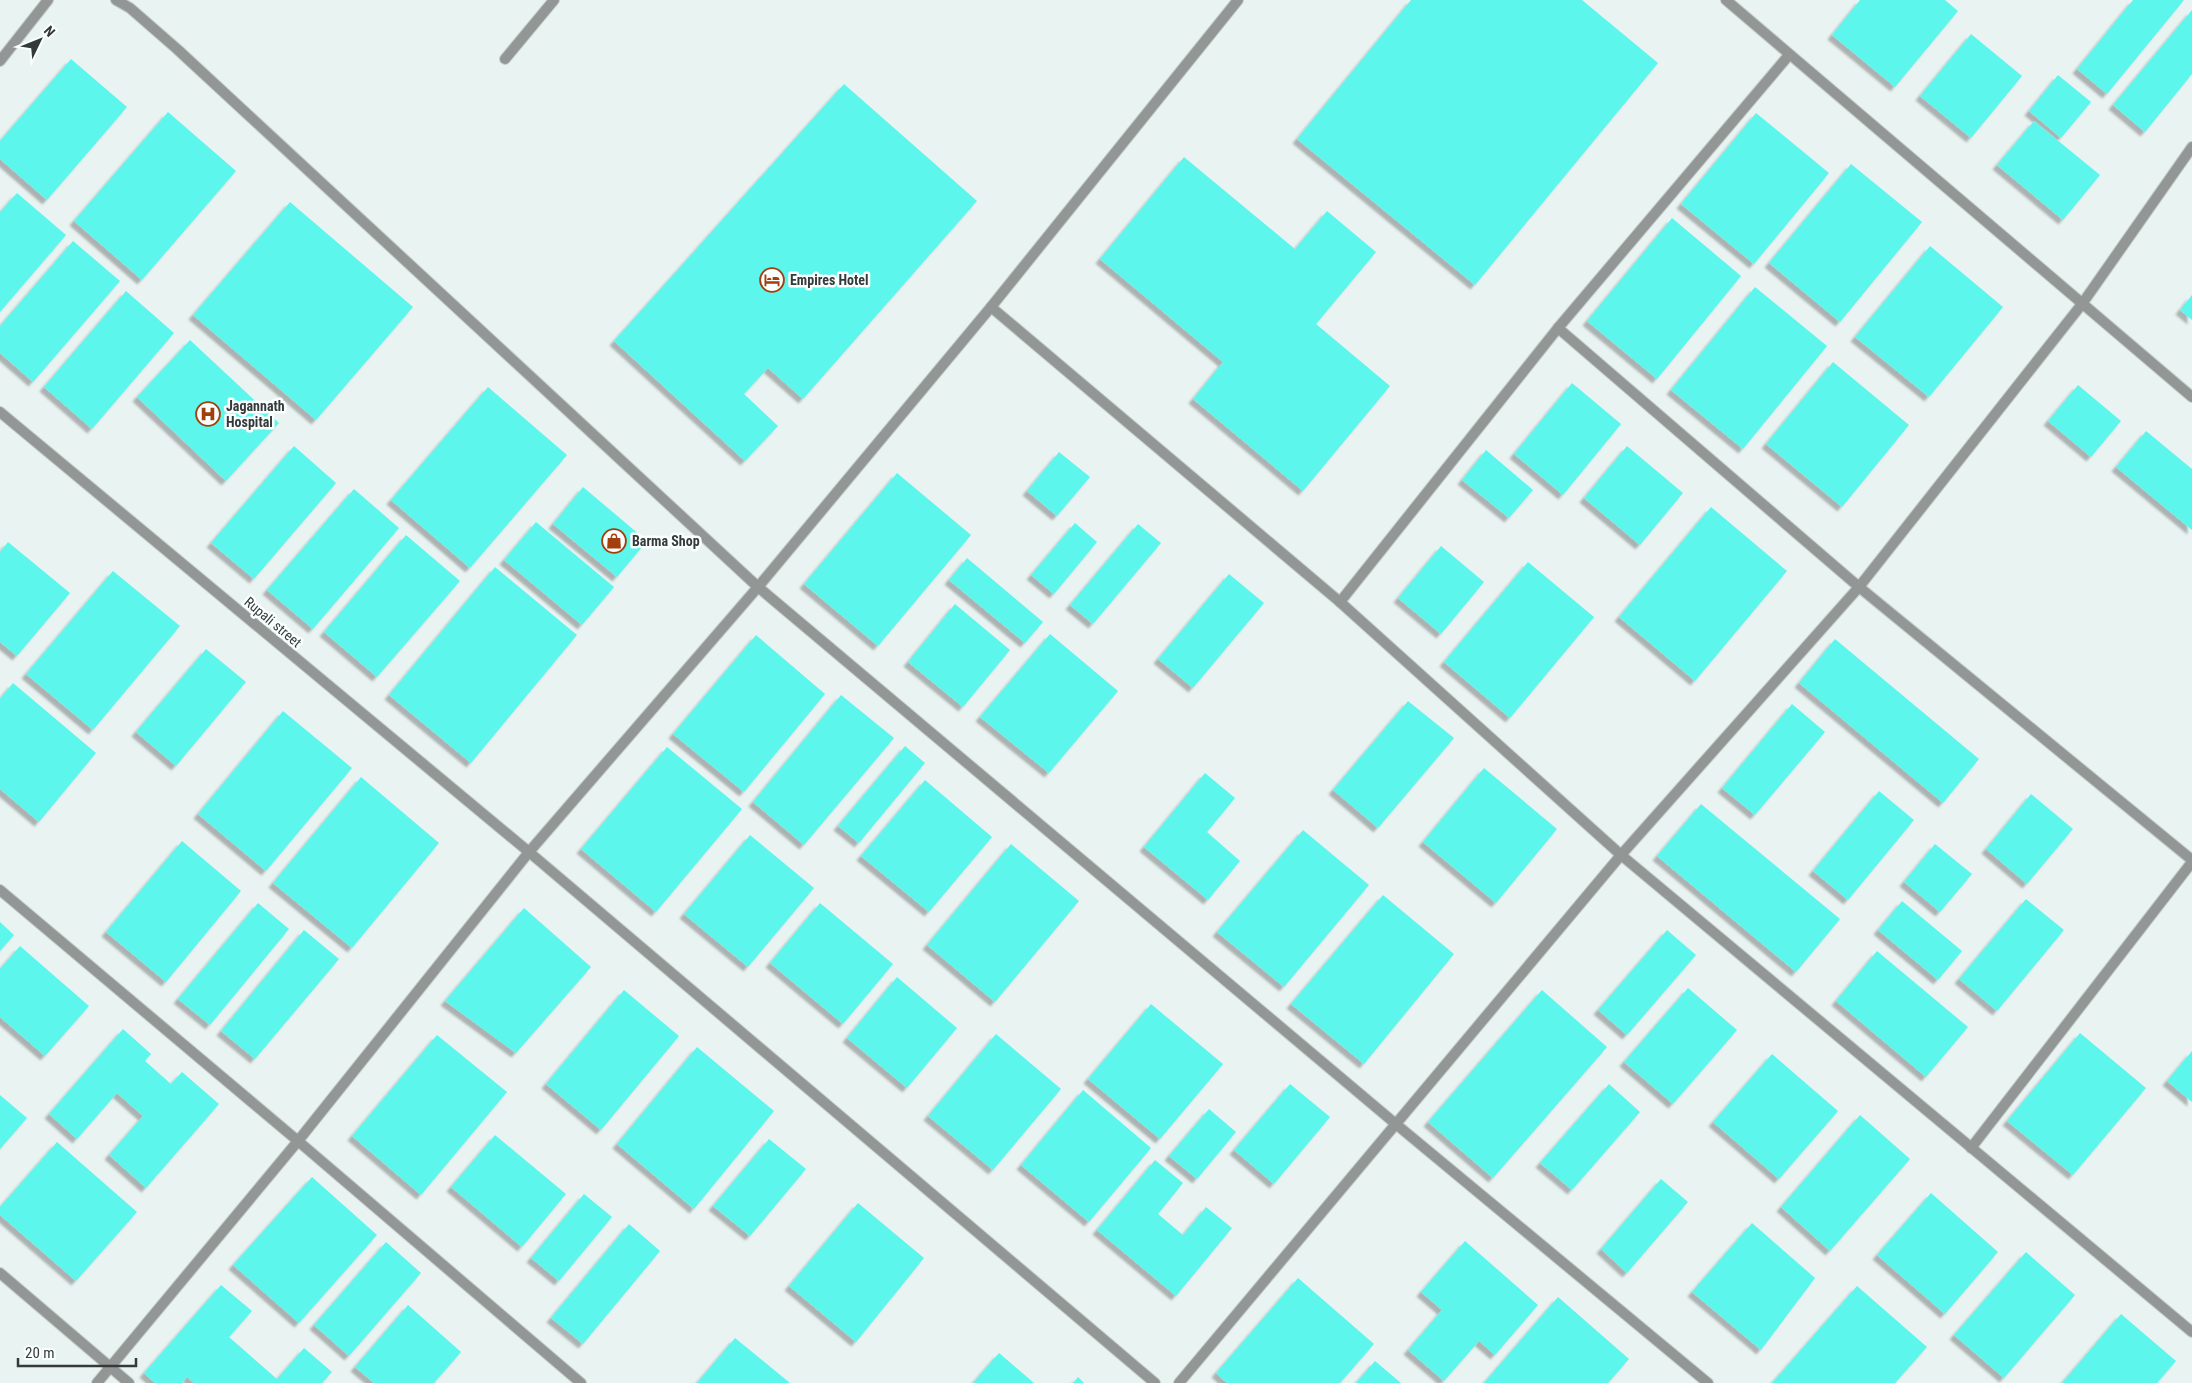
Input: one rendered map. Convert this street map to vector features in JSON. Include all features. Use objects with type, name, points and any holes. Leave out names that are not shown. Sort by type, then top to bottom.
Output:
[{"type":"street","points":[[0,61],[48,0]]},
{"type":"street","points":[[116,0],[130,8],[177,49],[758,587],[1397,1125],[1708,1383]]},
{"type":"street","points":[[505,59],[554,0]]},
{"type":"street","points":[[97,1383],[298,1140],[529,852],[758,587],[991,307],[1238,0]]},
{"type":"street","points":[[1726,0],[2192,397]]},
{"type":"street","points":[[1340,602],[1558,328],[1789,55]]},
{"type":"street","points":[[1179,1383],[1397,1125],[1620,856],[1859,587],[2082,304],[2192,147]]},
{"type":"street","points":[[991,307],[1340,602],[1620,856],[2192,1332]]},
{"type":"street","points":[[1558,328],[1859,587],[2192,861],[1971,1148]]},
{"type":"street","name":"Rupali street","points":[[0,412],[529,852],[1155,1383]]},
{"type":"street","points":[[0,890],[298,1140],[581,1383]]},
{"type":"street","points":[[0,1274],[129,1383]]},
{"type":"building","points":[[1411,0],[1582,0],[1658,63],[1475,285],[1297,139]]},
{"type":"building","points":[[1860,0],[1945,0],[1958,11],[1895,87],[1832,35]]},
{"type":"building","points":[[2133,0],[2184,0],[2107,94],[2077,69]]},
{"type":"building","points":[[2192,10],[2192,74],[2145,132],[2113,105]]},
{"type":"building","points":[[1971,34],[2022,76],[1971,138],[1920,96]]},
{"type":"building","points":[[71,59],[127,107],[47,200],[0,159],[0,141]]},
{"type":"building","points":[[2058,75],[2091,102],[2061,138],[2029,111]]},
{"type":"building","name":"Empires Hotel","points":[[844,84],[977,201],[803,399],[768,368],[744,394],[778,426],[745,461],[614,341]]},
{"type":"building","points":[[168,112],[236,171],[142,280],[74,221]]},
{"type":"building","points":[[1756,113],[1829,173],[1754,264],[1681,204]]},
{"type":"building","points":[[2034,121],[2100,175],[2063,220],[1997,165]]},
{"type":"building","points":[[1184,157],[1295,249],[1327,211],[1376,252],[1316,324],[1390,386],[1303,491],[1193,399],[1223,362],[1100,259]]},
{"type":"building","points":[[1851,164],[1922,222],[1840,322],[1769,263]]},
{"type":"building","points":[[17,193],[66,235],[0,312],[0,212]]},
{"type":"building","points":[[290,202],[413,307],[316,420],[193,315]]},
{"type":"building","points":[[1672,218],[1741,276],[1657,379],[1587,321]]},
{"type":"building","points":[[73,241],[120,281],[33,382],[0,353],[0,326]]},
{"type":"building","points":[[1930,246],[2003,307],[1929,397],[1855,337]]},
{"type":"building","points":[[1755,287],[1827,346],[1743,449],[1671,390]]},
{"type":"building","points":[[126,291],[174,333],[92,429],[44,387]]},
{"type":"building","points":[[2192,295],[2192,320],[2180,310]]},
{"type":"building","points":[[190,340],[279,423],[226,481],[137,397]]},
{"type":"building","points":[[1833,362],[1909,425],[1842,507],[1766,444]]},
{"type":"building","points":[[1572,383],[1621,424],[1563,495],[1514,454]]},
{"type":"building","points":[[2078,385],[2121,421],[2091,457],[2048,421]]},
{"type":"building","points":[[488,387],[567,455],[470,568],[391,500]]},
{"type":"building","points":[[2146,431],[2192,469],[2192,530],[2116,467]]},
{"type":"building","points":[[294,446],[336,483],[254,579],[211,543]]},
{"type":"building","points":[[1627,446],[1683,493],[1640,545],[1584,498]]},
{"type":"building","points":[[1486,450],[1533,490],[1509,518],[1462,480]]},
{"type":"building","points":[[1059,452],[1090,477],[1057,516],[1027,491]]},
{"type":"building","points":[[897,473],[971,535],[878,646],[804,584]]},
{"type":"building","points":[[583,487],[647,541],[617,577],[553,524]]},
{"type":"building","points":[[354,489],[399,528],[313,629],[267,590]]},
{"type":"building","points":[[1711,507],[1787,571],[1695,681],[1619,617]]},
{"type":"building","points":[[536,522],[614,587],[582,625],[504,560]]},
{"type":"building","points":[[1075,523],[1097,542],[1054,594],[1031,575]]},
{"type":"building","points":[[1138,524],[1161,543],[1093,624],[1070,605]]},
{"type":"building","points":[[406,535],[460,581],[377,677],[324,632]]},
{"type":"building","points":[[8,542],[70,593],[17,656],[0,642],[0,552]]},
{"type":"building","points":[[1441,546],[1484,582],[1441,634],[1398,598]]},
{"type":"building","points":[[967,558],[1043,622],[1025,643],[949,580]]},
{"type":"building","points":[[1528,562],[1594,617],[1510,718],[1444,662]]},
{"type":"building","points":[[495,567],[577,635],[471,763],[389,695]]},
{"type":"building","points":[[113,571],[180,626],[93,730],[26,674]]},
{"type":"building","points":[[1229,574],[1264,603],[1193,688],[1158,659]]},
{"type":"building","points":[[955,604],[1010,650],[963,707],[908,662]]},
{"type":"building","points":[[1050,634],[1118,691],[1049,773],[980,717]]},
{"type":"building","points":[[756,635],[825,694],[744,792],[673,734]]},
{"type":"building","points":[[1835,639],[1979,759],[1943,803],[1799,683]]},
{"type":"building","points":[[206,649],[246,682],[176,766],[136,732]]},
{"type":"building","points":[[13,683],[96,753],[39,822],[0,789],[0,699]]},
{"type":"building","points":[[841,695],[894,738],[804,845],[753,802]]},
{"type":"building","points":[[1408,701],[1454,738],[1378,828],[1333,790]]},
{"type":"building","points":[[1792,704],[1825,732],[1755,815],[1722,788]]},
{"type":"building","points":[[283,711],[352,768],[266,871],[198,814]]},
{"type":"building","points":[[905,746],[925,763],[859,843],[838,826]]},
{"type":"building","points":[[667,747],[742,809],[656,912],[581,849]]},
{"type":"building","points":[[1484,768],[1557,829],[1496,903],[1423,842]]},
{"type":"building","points":[[1205,773],[1235,798],[1207,832],[1240,861],[1208,900],[1144,847]]},
{"type":"building","points":[[361,777],[439,843],[352,948],[273,883]]},
{"type":"building","points":[[925,780],[992,837],[929,912],[861,856]]},
{"type":"building","points":[[1879,791],[1914,820],[1848,900],[1813,871]]},
{"type":"building","points":[[2031,794],[2073,829],[2027,884],[1986,849]]},
{"type":"building","points":[[1701,804],[1840,919],[1796,972],[1657,856]]},
{"type":"building","points":[[1303,830],[1369,885],[1284,987],[1217,932]]},
{"type":"building","points":[[750,835],[814,888],[748,967],[684,914]]},
{"type":"building","points":[[182,841],[241,891],[166,982],[106,932]]},
{"type":"building","points":[[1011,844],[1079,901],[995,1002],[927,945]]},
{"type":"building","points":[[1935,844],[1972,874],[1940,912],[1904,882]]},
{"type":"building","points":[[1383,895],[1454,954],[1364,1064],[1291,1004]]},
{"type":"building","points":[[2026,899],[2064,930],[1997,1011],[1959,979]]},
{"type":"building","points":[[1902,901],[1962,951],[1938,980],[1878,930]]},
{"type":"building","points":[[258,903],[289,929],[210,1025],[178,999]]},
{"type":"building","points":[[820,903],[893,964],[843,1024],[770,963]]},
{"type":"building","points":[[524,908],[591,967],[516,1053],[445,1001]]},
{"type":"building","points":[[0,922],[14,935],[0,951]]},
{"type":"building","points":[[304,930],[339,959],[255,1059],[221,1031]]},
{"type":"building","points":[[1667,930],[1696,955],[1627,1035],[1598,1010]]},
{"type":"building","points":[[20,946],[89,1006],[45,1056],[0,1017],[0,969]]},
{"type":"building","points":[[1877,951],[1968,1027],[1926,1077],[1836,1001]]},
{"type":"building","points":[[897,977],[957,1028],[907,1088],[847,1038]]},
{"type":"building","points":[[1688,988],[1737,1030],[1673,1104],[1624,1062]]},
{"type":"building","points":[[624,990],[679,1036],[601,1130],[546,1084]]},
{"type":"building","points":[[1542,990],[1607,1047],[1493,1178],[1428,1122]]},
{"type":"building","points":[[1151,1004],[1223,1064],[1160,1139],[1088,1079]]},
{"type":"building","points":[[123,1029],[151,1054],[145,1061],[171,1084],[182,1072],[219,1104],[146,1188],[109,1155],[143,1116],[117,1093],[77,1139],[49,1114]]},
{"type":"building","points":[[2080,1033],[2146,1088],[2073,1175],[2007,1121]]},
{"type":"building","points":[[996,1034],[1061,1089],[993,1170],[928,1116]]},
{"type":"building","points":[[437,1035],[507,1092],[421,1195],[352,1136]]},
{"type":"building","points":[[697,1047],[774,1111],[694,1209],[617,1144]]},
{"type":"building","points":[[2192,1051],[2192,1102],[2167,1081]]},
{"type":"building","points":[[1772,1054],[1838,1111],[1779,1179],[1713,1122]]},
{"type":"building","points":[[1290,1084],[1330,1117],[1274,1184],[1234,1150]]},
{"type":"building","points":[[1609,1084],[1640,1112],[1572,1190],[1540,1163]]},
{"type":"building","points":[[1083,1090],[1151,1148],[1089,1222],[1021,1165]]},
{"type":"building","points":[[0,1095],[27,1118],[0,1149]]},
{"type":"building","points":[[1209,1109],[1236,1132],[1197,1179],[1169,1156]]},
{"type":"building","points":[[1860,1115],[1910,1159],[1830,1251],[1781,1207]]},
{"type":"building","points":[[495,1135],[566,1194],[522,1247],[451,1187]]},
{"type":"building","points":[[769,1139],[806,1169],[750,1236],[713,1206]]},
{"type":"building","points":[[57,1142],[137,1212],[76,1281],[0,1215],[0,1207]]},
{"type":"building","points":[[1155,1160],[1183,1183],[1158,1214],[1183,1235],[1206,1207],[1232,1228],[1176,1296],[1097,1230]]},
{"type":"building","points":[[312,1177],[377,1235],[299,1323],[233,1265]]},
{"type":"building","points":[[1661,1179],[1688,1202],[1627,1273],[1601,1249]]},
{"type":"building","points":[[1931,1193],[1998,1252],[1945,1314],[1877,1255]]},
{"type":"building","points":[[584,1194],[612,1217],[559,1281],[531,1258]]},
{"type":"building","points":[[858,1203],[924,1258],[856,1342],[789,1286]]},
{"type":"building","points":[[1752,1223],[1815,1278],[1761,1350],[1692,1292]]},
{"type":"building","points":[[629,1224],[660,1251],[583,1344],[551,1318]]},
{"type":"building","points":[[1465,1241],[1538,1305],[1495,1355],[1479,1341],[1444,1381],[1408,1350],[1442,1310],[1421,1292]]},
{"type":"building","points":[[386,1242],[421,1273],[349,1356],[314,1325]]},
{"type":"building","points":[[2026,1252],[2075,1295],[2004,1378],[1954,1335]]},
{"type":"building","points":[[1298,1278],[1374,1344],[1340,1383],[1227,1383],[1216,1373]]},
{"type":"building","points":[[221,1285],[252,1311],[229,1337],[277,1379],[304,1348],[332,1372],[322,1383],[194,1383],[187,1377],[182,1383],[155,1383],[144,1373]]},
{"type":"building","points":[[1857,1286],[1927,1347],[1895,1383],[1772,1383]]},
{"type":"building","points":[[1558,1297],[1629,1359],[1608,1383],[1484,1383]]},
{"type":"building","points":[[408,1305],[461,1352],[434,1383],[374,1383],[355,1367]]},
{"type":"building","points":[[2121,1314],[2176,1361],[2157,1383],[2062,1383]]},
{"type":"building","points":[[735,1338],[790,1383],[697,1383]]},
{"type":"building","points":[[999,1353],[1034,1383],[973,1383]]},
{"type":"building","points":[[1375,1361],[1401,1383],[1356,1383]]},
{"type":"building","points":[[1078,1377],[1084,1383],[1073,1383]]},
{"type":"place","name":"Empires Hotel","points":[[772,280]]},
{"type":"place","name":"Jagannath Hospital","points":[[208,414]]},
{"type":"place","name":"Barma Shop","points":[[614,541]]}]
